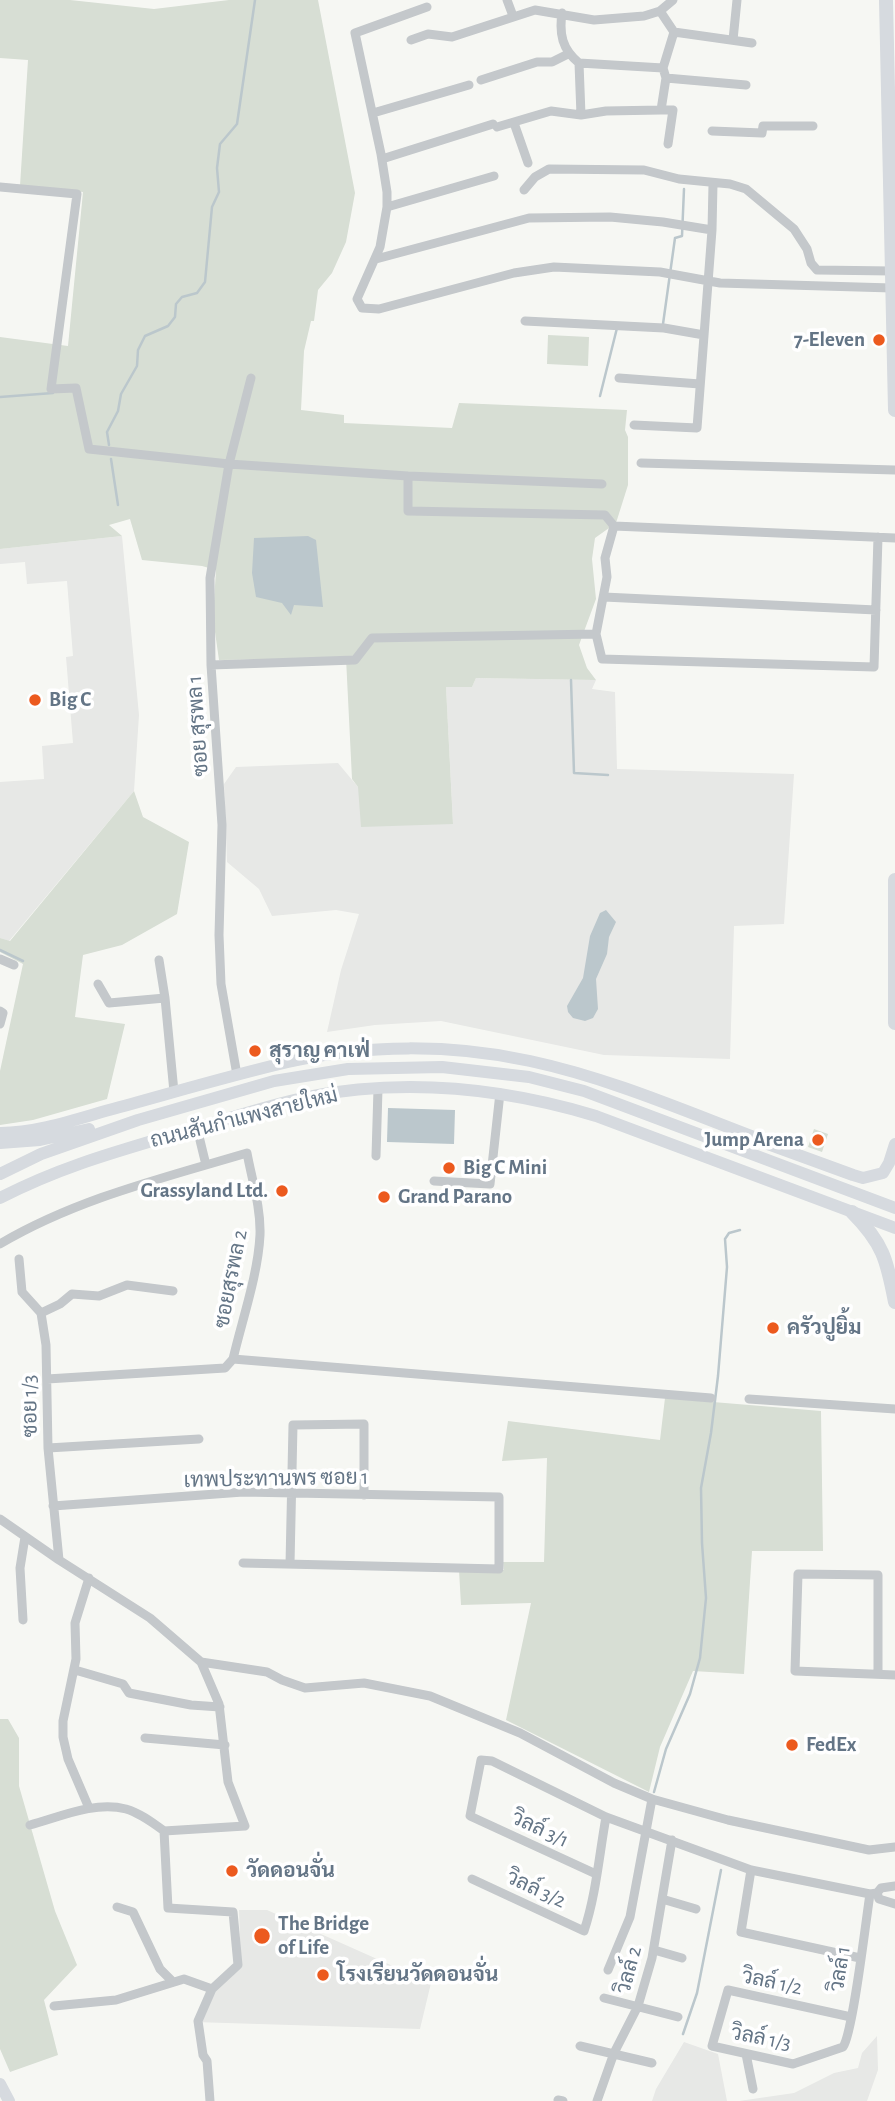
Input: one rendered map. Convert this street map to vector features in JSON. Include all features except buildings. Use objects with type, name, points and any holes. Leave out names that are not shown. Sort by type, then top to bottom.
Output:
[{"type":"main road","points":[[886,0],[895,410]]},
{"type":"main road","points":[[895,880],[895,1023]]},
{"type":"main road","points":[[348,1069],[399,1049]]},
{"type":"main road","points":[[0,1133],[37,1129],[318,1056],[399,1049],[466,1051],[548,1065],[597,1079],[863,1178],[883,1173],[895,1144]]},
{"type":"main road","points":[[548,1065],[584,1091]]},
{"type":"main road","name":"ถนนสันกำแพงสายใหม่","points":[[3,1171],[70,1143],[138,1120],[274,1081],[348,1069],[469,1069],[529,1077],[584,1091],[895,1208]]},
{"type":"main road","points":[[242,1074],[274,1081]]},
{"type":"main road","name":"ถนนสันกำแพงสายใหม่","points":[[0,1198],[34,1180],[85,1161],[306,1097],[378,1089],[436,1088],[500,1093],[562,1105],[895,1228]]},
{"type":"main road","points":[[0,1143],[40,1140],[138,1120]]},
{"type":"main road","points":[[695,1131],[775,1145]]},
{"type":"main road","points":[[0,1207],[34,1180]]},
{"type":"main road","points":[[852,1212],[883,1251],[895,1302]]},
{"type":"main road","points":[[0,2084],[9,2101]]},
{"type":"street","points":[[507,0],[513,16]]},
{"type":"street","points":[[411,40],[428,34],[452,37],[535,10],[594,20],[644,16],[660,11],[673,0]]},
{"type":"street","points":[[733,40],[737,0]]},
{"type":"street","points":[[427,7],[355,33],[382,159],[387,207],[376,259],[357,299],[359,306],[370,310],[404,303],[541,268],[671,274],[708,282],[892,288]]},
{"type":"street","points":[[660,11],[674,32],[752,43]]},
{"type":"street","points":[[562,13],[562,41],[568,54],[579,64],[663,68]]},
{"type":"street","points":[[661,110],[666,78],[663,68],[674,32]]},
{"type":"street","points":[[481,80],[537,62],[551,62],[568,54]]},
{"type":"street","points":[[579,64],[581,115]]},
{"type":"street","points":[[666,78],[746,85]]},
{"type":"street","points":[[373,113],[468,85]]},
{"type":"street","points":[[382,159],[551,111],[581,115],[606,111],[673,110],[668,144]]},
{"type":"street","points":[[514,122],[528,163]]},
{"type":"street","points":[[712,131],[762,133],[763,126],[813,126]]},
{"type":"street","points":[[524,190],[535,177],[549,169],[644,170],[679,179],[730,184],[746,189],[794,229],[817,270],[892,271]]},
{"type":"street","points":[[387,207],[494,176]]},
{"type":"street","points":[[634,425],[697,428],[713,184]]},
{"type":"street","points":[[0,187],[77,194],[51,389],[76,388],[89,449],[229,464],[408,476],[602,484]]},
{"type":"street","points":[[376,259],[529,218],[610,217],[712,230]]},
{"type":"street","points":[[525,321],[664,328],[704,335]]},
{"type":"street","name":"ซอย สุรพล 1","points":[[242,1074],[221,984],[219,935],[222,825],[211,665],[210,578],[229,464],[251,378]]},
{"type":"street","points":[[619,378],[700,384]]},
{"type":"street","points":[[641,463],[895,470]]},
{"type":"street","points":[[408,476],[408,511],[605,515],[614,526],[895,538]]},
{"type":"street","points":[[614,526],[605,558],[607,577],[596,634],[602,659],[874,667],[878,537]]},
{"type":"street","points":[[604,597],[876,610]]},
{"type":"street","points":[[211,665],[355,660],[372,638],[596,634]]},
{"type":"street","points":[[0,959],[14,965]]},
{"type":"street","points":[[159,960],[174,1092]]},
{"type":"street","points":[[98,984],[103,997],[109,1003],[165,998]]},
{"type":"street","points":[[0,1011],[3,1013],[0,1024]]},
{"type":"street","points":[[376,1156],[378,1089]]},
{"type":"street","points":[[434,1181],[490,1184],[500,1093]]},
{"type":"street","points":[[0,1244],[30,1226],[74,1206],[206,1165],[197,1128]]},
{"type":"street","name":"ซอยสุรพล 2","points":[[47,1379],[225,1368],[233,1359],[258,1252],[259,1214],[247,1153],[206,1165]]},
{"type":"street","points":[[19,1259],[22,1292],[41,1312],[60,1304],[72,1294],[99,1296],[127,1286],[173,1291]]},
{"type":"street","name":"ซอย 1/3","points":[[41,1312],[47,1379],[48,1448],[59,1560]]},
{"type":"street","points":[[233,1359],[711,1398]]},
{"type":"street","points":[[748,1399],[895,1409]]},
{"type":"street","points":[[243,1563],[289,1564],[293,1425],[364,1424],[364,1494]]},
{"type":"street","points":[[48,1448],[199,1439]]},
{"type":"street","name":"เทพประทานพร ซอย 1","points":[[53,1506],[243,1492],[499,1497],[499,1569],[289,1564]]},
{"type":"street","points":[[0,1519],[150,1618],[201,1661],[220,1707],[228,1782],[245,1826],[164,1831],[127,1809],[89,1808],[30,1825]]},
{"type":"street","points":[[23,1620],[20,1568],[25,1537]]},
{"type":"street","points":[[878,1674],[878,1575],[798,1574],[795,1671],[895,1675]]},
{"type":"street","points":[[89,1578],[75,1623],[75,1670],[63,1721],[68,1759],[89,1808]]},
{"type":"street","points":[[201,1661],[267,1672],[306,1688],[364,1683],[430,1696],[520,1733],[614,1783],[652,1799],[728,1820],[869,1850],[895,1847]]},
{"type":"street","points":[[75,1670],[123,1685],[129,1693],[191,1705],[220,1707]]},
{"type":"street","points":[[145,1738],[225,1745]]},
{"type":"street","name":"วิลล์ 3/1","points":[[596,1874],[470,1816],[481,1760],[492,1761],[606,1817]]},
{"type":"street","points":[[608,1970],[630,1917],[652,1799]]},
{"type":"street","points":[[596,1874],[606,1817],[751,1870],[873,1894],[895,1904]]},
{"type":"street","points":[[164,1831],[168,1908],[233,1912],[238,1965],[212,1989],[198,2021],[203,2054],[207,2061],[210,2101]]},
{"type":"street","name":"วิลล์ 2","points":[[597,2101],[614,2053],[638,2006],[653,1950],[672,1840]]},
{"type":"street","points":[[751,1870],[740,1932],[860,1958]]},
{"type":"street","name":"วิลล์ 3/2","points":[[472,1879],[584,1931],[594,1903],[596,1874]]},
{"type":"street","points":[[873,1894],[881,1888],[895,1886]]},
{"type":"street","name":"วิลล์ 1","points":[[843,2048],[847,2042],[873,1894]]},
{"type":"street","points":[[662,1899],[696,1909]]},
{"type":"street","points":[[117,1907],[133,1912],[160,1969],[173,1982]]},
{"type":"street","points":[[653,1950],[682,1958]]},
{"type":"street","points":[[54,2006],[116,2000],[184,1979],[212,1989]]},
{"type":"street","name":"วิลล์ 1/2","points":[[712,2046],[728,1990],[851,2017]]},
{"type":"street","points":[[604,1998],[678,2017]]},
{"type":"street","points":[[580,2046],[652,2063]]},
{"type":"street","name":"วิลล์ 1/3","points":[[712,2046],[793,2064],[843,2048]]},
{"type":"street","points":[[746,2054],[753,2089]]},
{"type":"street","points":[[558,2100],[563,2101]]},
{"type":"shaded area","points":[[0,0],[70,0],[154,9],[229,0],[318,0],[355,193],[346,242],[332,273],[318,290],[314,321],[311,321],[304,351],[301,410],[344,415],[344,423],[452,428],[459,403],[627,410],[625,430],[628,437],[628,485],[616,523],[595,538],[592,559],[596,599],[579,645],[587,668],[596,680],[476,678],[472,687],[446,687],[453,824],[361,827],[358,787],[352,779],[346,658],[219,660],[213,618],[216,570],[142,560],[130,519],[109,525],[122,536],[0,549],[0,337],[68,346],[83,192],[20,186],[28,60],[0,58]]},
{"type":"shaded area","points":[[548,335],[589,337],[588,366],[547,364]]},
{"type":"shaded area","points":[[122,536],[139,715],[134,791],[9,941],[0,938],[0,782],[44,779],[42,746],[73,743],[66,657],[73,656],[67,581],[27,584],[25,562],[0,564],[0,549]]},
{"type":"shaded area","points":[[308,536],[316,540],[323,607],[294,605],[291,615],[282,603],[256,597],[252,573],[254,538]]},
{"type":"shaded area","points":[[476,678],[596,680],[592,689],[615,692],[617,769],[794,774],[784,924],[734,926],[730,1059],[604,1055],[441,1021],[375,1025],[327,1032],[341,970],[359,914],[336,910],[272,916],[259,889],[227,862],[224,784],[236,767],[338,763],[358,787],[453,823],[446,687],[472,687]]},
{"type":"shaded area","points":[[134,791],[143,817],[189,842],[177,914],[122,945],[83,955],[75,1017],[125,1024],[107,1099],[33,1120],[0,1125],[0,1071],[23,964],[0,952],[0,938],[10,941]]},
{"type":"shaded area","points":[[606,910],[616,922],[609,937],[607,954],[596,979],[598,1009],[593,1018],[585,1021],[573,1018],[567,1006],[583,978],[590,936],[600,913]]},
{"type":"shaded area","points":[[388,1108],[455,1110],[454,1144],[387,1142]]},
{"type":"shaded area","name":"Jump Arena","points":[[814,1129],[828,1134],[822,1152],[808,1147]]},
{"type":"shaded area","points":[[665,1398],[821,1411],[823,1551],[752,1551],[744,1674],[693,1671],[660,1747],[649,1792],[506,1720],[531,1603],[461,1605],[459,1570],[504,1570],[503,1562],[544,1562],[547,1458],[502,1461],[508,1421],[660,1440]]},
{"type":"shaded area","points":[[0,1719],[8,1719],[19,1738],[19,1786],[55,1911],[77,1965],[44,2000],[58,2055],[10,2072],[0,2049]]},
{"type":"shaded area","name":"โรงเรียนวัดดอนจั่น","points":[[239,1910],[267,1910],[431,1983],[420,2029],[194,2022],[215,1991],[241,1968]]},
{"type":"shaded area","points":[[877,2036],[878,2070],[867,2101],[739,2101],[794,2093],[834,2073],[858,2068],[862,2053]]},
{"type":"shaded area","points":[[684,2042],[718,2054],[727,2101],[652,2101],[656,2089]]},
{"type":"waterway","points":[[109,445],[107,432],[118,411],[121,394],[137,366],[138,350],[145,336],[168,326],[175,317],[176,304],[182,297],[197,293],[205,282],[212,207],[219,192],[217,168],[220,144],[237,124],[255,0]]},
{"type":"waterway","points":[[663,324],[675,238],[682,236],[684,189]]},
{"type":"waterway","points":[[600,396],[617,328]]},
{"type":"waterway","points":[[0,397],[53,393]]},
{"type":"waterway","points":[[111,459],[118,505]]},
{"type":"waterway","points":[[571,680],[574,773],[608,775]]},
{"type":"waterway","points":[[0,950],[23,961]]},
{"type":"waterway","points":[[654,1792],[666,1749],[690,1694],[700,1658],[706,1598],[701,1488],[718,1376],[727,1267],[725,1239],[729,1233],[740,1230]]},
{"type":"waterway","points":[[683,2034],[697,1993],[721,1870]]},
{"type":"place","name":"7-Eleven","points":[[879,340]]},
{"type":"place","name":"Big C","points":[[35,700]]},
{"type":"place","name":"สุราญ คาเฟ่","points":[[255,1051]]},
{"type":"place","name":"Jump Arena","points":[[818,1140]]},
{"type":"place","name":"Big C Mini","points":[[449,1168]]},
{"type":"place","name":"Grassyland Ltd.","points":[[282,1191]]},
{"type":"place","name":"Grand Parano","points":[[384,1197]]},
{"type":"place","name":"ครัวปูยิ้ม","points":[[773,1328]]},
{"type":"place","name":"FedEx","points":[[792,1745]]},
{"type":"place","name":"วัดดอนจั่น","points":[[232,1871]]},
{"type":"place","name":"The Bridge of Life","points":[[262,1936]]},
{"type":"place","name":"โรงเรียนวัดดอนจั่น","points":[[323,1975]]}]
